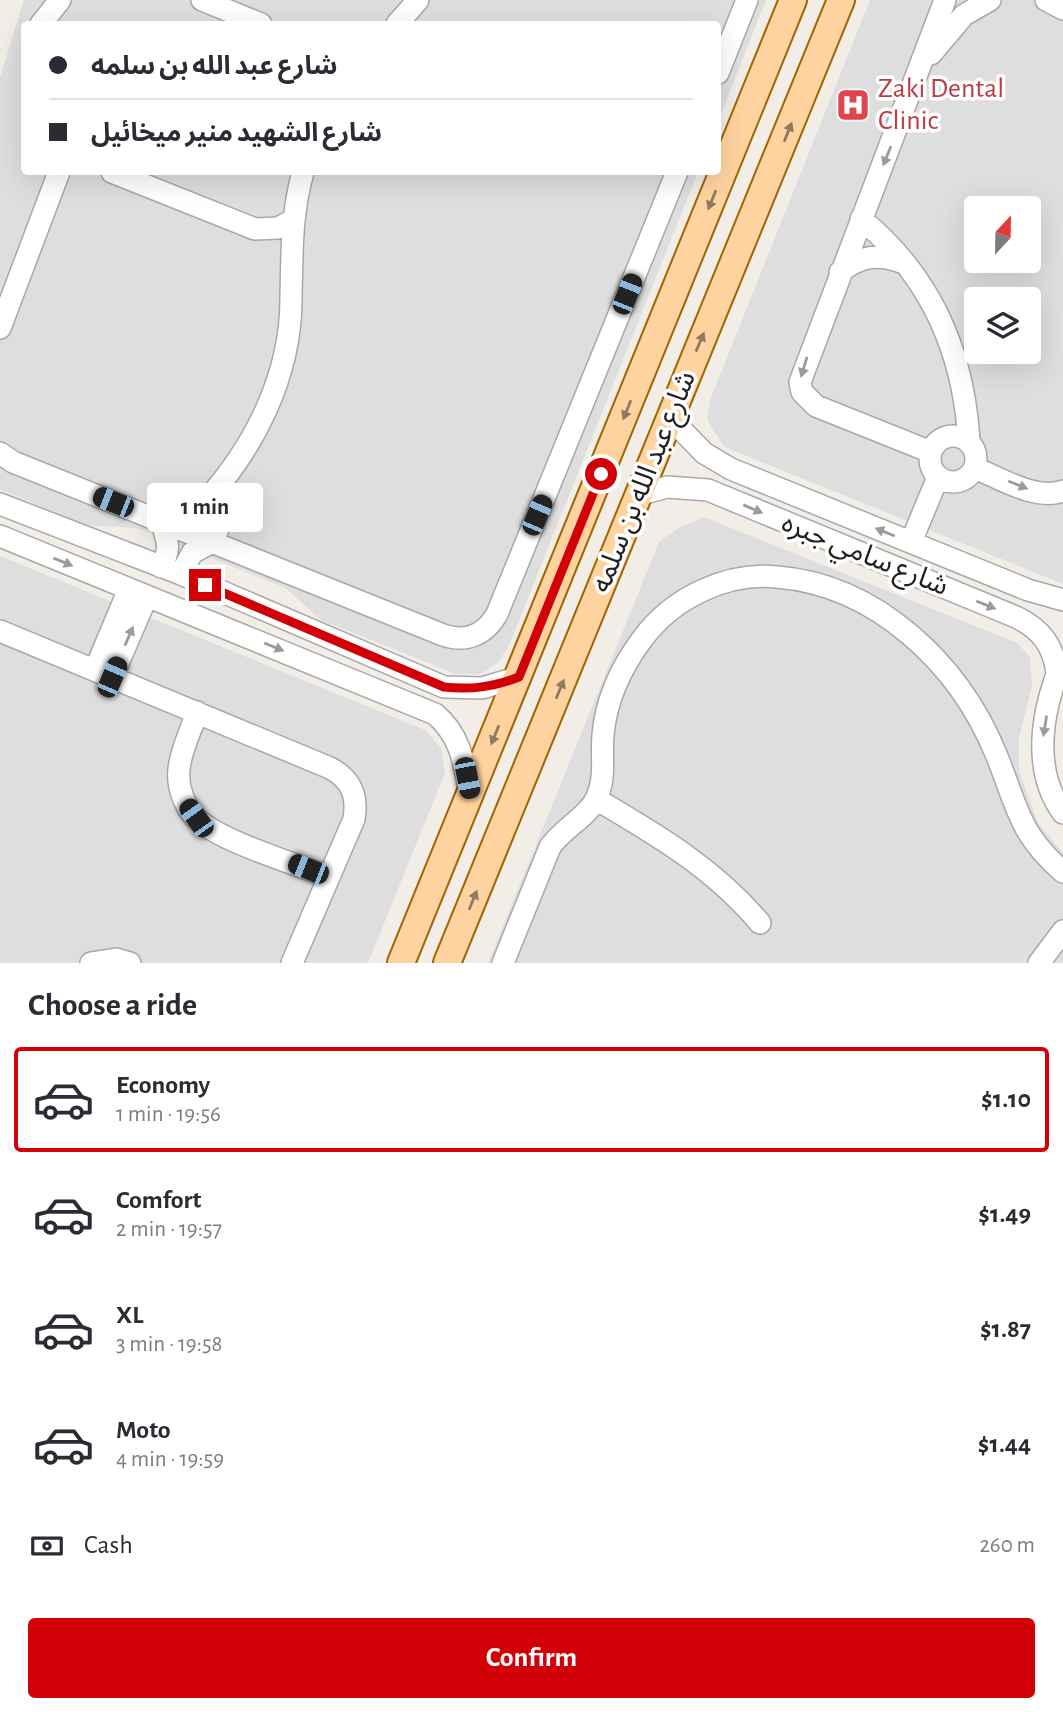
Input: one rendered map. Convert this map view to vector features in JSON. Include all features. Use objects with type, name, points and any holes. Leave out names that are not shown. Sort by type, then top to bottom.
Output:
[{"type":"main road","name":"شارع عبد الله بن سلمه","points":[[401,963],[793,0]]},
{"type":"main road","points":[[830,0],[841,0]]},
{"type":"main road","name":"شارع عبد الله بن سلمه","points":[[447,963],[841,0]]},
{"type":"main road","points":[[776,41],[797,43],[818,56]]},
{"type":"street","points":[[44,21],[61,0]]},
{"type":"street","points":[[202,0],[254,21]]},
{"type":"street","points":[[400,21],[418,0]]},
{"type":"street","points":[[721,65],[747,0]]},
{"type":"street","points":[[931,452],[817,406],[802,392],[801,371],[923,64],[945,0]]},
{"type":"street","points":[[923,64],[964,15],[989,0]]},
{"type":"street","points":[[1046,0],[1063,9]]},
{"type":"street","points":[[0,328],[58,175]]},
{"type":"street","points":[[120,175],[255,229],[278,228],[293,220]]},
{"type":"street","points":[[202,505],[245,450],[275,387],[290,320],[293,220],[302,175]]},
{"type":"street","points":[[0,453],[13,462],[450,638],[471,637],[487,628],[497,614],[676,175]]},
{"type":"street","points":[[861,219],[906,264],[925,290],[953,348],[964,389],[969,442],[974,450],[975,468],[965,479],[944,480]]},
{"type":"street","points":[[840,272],[864,257],[879,256],[906,264]]},
{"type":"street","name":"شارع سامي جبره","points":[[670,418],[704,453],[732,469],[917,545],[1059,599]]},
{"type":"street","points":[[944,480],[930,461],[936,444],[952,436],[969,442]]},
{"type":"street","points":[[975,468],[1036,492],[1049,494],[1063,491]]},
{"type":"street","points":[[719,495],[721,480],[732,469]]},
{"type":"street","points":[[917,545],[944,480]]},
{"type":"street","name":"شارع سامي جبره","points":[[641,494],[681,486],[719,495],[1016,617],[1035,628]]},
{"type":"street","points":[[188,502],[202,505],[216,522],[218,529],[212,542],[192,553],[171,571],[169,545],[163,522],[168,509],[188,502]]},
{"type":"street","points":[[0,504],[171,571],[444,687],[482,688],[519,677]]},
{"type":"street","points":[[0,536],[435,714],[450,729],[460,747],[470,795]]},
{"type":"street","points":[[503,963],[550,846],[559,834],[587,812],[596,799],[603,777],[603,733],[610,699],[624,666],[648,632],[678,605],[720,583],[759,575],[794,578],[831,587],[869,605],[900,627],[940,664],[986,732],[1012,803],[1029,835],[1063,872]]},
{"type":"street","points":[[103,673],[138,592]]},
{"type":"street","points":[[1059,599],[1051,613],[1035,628],[1050,645],[1060,667],[1043,728],[1063,813]]},
{"type":"street","points":[[0,631],[330,768],[349,783],[356,806],[354,819],[292,963]]},
{"type":"street","points":[[435,714],[445,705],[444,687]]},
{"type":"street","points":[[197,712],[179,770],[186,804],[196,818],[224,835],[329,877]]},
{"type":"street","points":[[596,799],[692,858],[737,896],[760,923]]},
{"type":"street","points":[[1039,963],[1063,931]]},
{"type":"street","points":[[91,963],[116,959],[130,963]]},
{"type":"shaded area","points":[[24,0],[766,0],[721,114],[721,21],[21,21],[21,175],[697,175],[510,643],[498,663],[480,674],[456,674],[321,620],[286,588],[137,528],[85,525],[0,489],[0,77]]},
{"type":"shaded area","points":[[870,0],[1063,0],[1063,584],[732,450],[723,445],[707,420],[710,400]]},
{"type":"shaded area","points":[[704,517],[1017,643],[1030,657],[1032,687],[1019,738],[1019,771],[1038,823],[1063,853],[1063,963],[488,963],[659,542],[677,529]]},
{"type":"shaded area","points":[[0,556],[425,730],[441,748],[445,773],[368,963],[0,963]]},
{"type":"place","name":"Zaki Dental Clinic","points":[[853,105]]},
{"type":"route","points":[[205,585],[444,687],[482,688],[501,684],[519,677],[601,474]]}]
